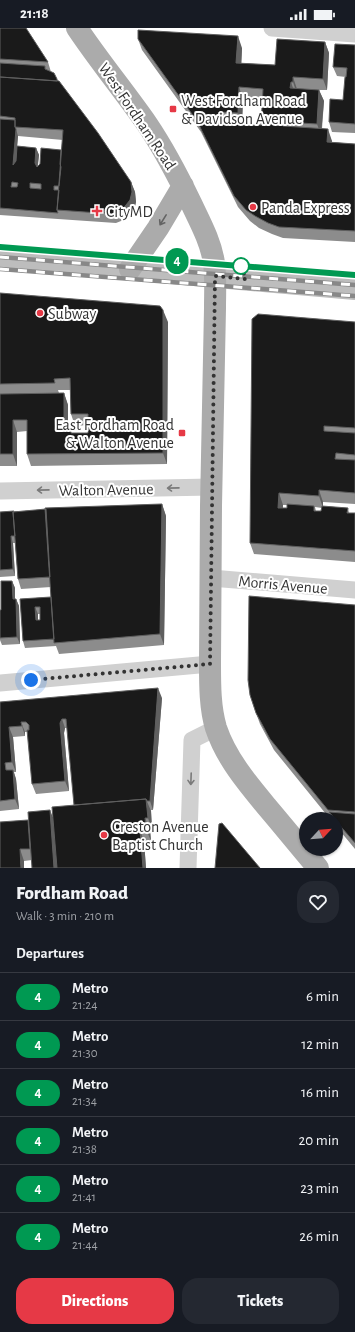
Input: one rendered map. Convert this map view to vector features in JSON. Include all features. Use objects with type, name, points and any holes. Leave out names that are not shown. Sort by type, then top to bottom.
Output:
[{"type":"main road","name":"West Fordham Road","points":[[77,28],[147,124],[173,167],[207,239],[214,263],[210,664],[212,707],[216,728],[238,771],[318,868]]},
{"type":"main road","points":[[130,269],[158,228],[183,186]]},
{"type":"main road","points":[[0,258],[355,289]]},
{"type":"street","points":[[272,28],[355,34]]},
{"type":"street","name":"Walton Avenue","points":[[0,491],[212,487]]},
{"type":"street","name":"Morris Avenue","points":[[211,578],[355,590]]},
{"type":"street","points":[[0,683],[210,664]]},
{"type":"street","points":[[188,868],[192,740],[216,728]]},
{"type":"building","points":[[0,28],[26,28],[48,62],[0,59]]},
{"type":"building","points":[[138,30],[238,36],[236,63],[275,65],[277,39],[325,42],[323,79],[293,77],[293,82],[291,82],[290,88],[319,90],[317,124],[284,122],[283,126],[328,129],[327,142],[355,144],[355,231],[279,227],[268,223],[246,210],[234,196],[197,121],[138,39]],"holes":[[[239,87],[263,89],[261,125],[218,123],[219,112],[238,113]]]},
{"type":"building","points":[[335,44],[355,45],[355,124],[329,122],[330,99],[343,100],[347,68],[333,67]]},
{"type":"building","points":[[0,63],[45,66],[45,69],[54,73],[57,81],[0,77]]},
{"type":"building","points":[[0,77],[59,81],[98,133],[131,182],[132,192],[130,200],[122,210],[113,214],[57,210],[63,130],[15,127],[15,118],[0,116]]},
{"type":"building","points":[[0,119],[15,120],[16,129],[13,165],[16,161],[17,146],[36,148],[35,163],[37,167],[40,164],[41,148],[61,150],[59,186],[54,186],[54,190],[59,190],[58,213],[0,208]],"holes":[[[12,182],[18,183],[17,187],[11,187]],[[30,183],[41,184],[41,189],[30,188]]]},
{"type":"building","points":[[0,293],[160,306],[163,310],[163,453],[27,454],[27,420],[13,420],[13,454],[0,454],[0,394],[64,393],[64,431],[71,431],[71,433],[88,433],[88,414],[71,414],[70,378],[54,379],[55,383],[0,384]]},
{"type":"building","points":[[258,314],[355,322],[355,428],[324,426],[324,431],[355,433],[355,455],[336,453],[335,459],[355,460],[355,493],[319,490],[319,496],[279,493],[278,508],[287,508],[287,504],[314,506],[314,511],[321,511],[322,506],[348,508],[347,513],[355,513],[355,551],[250,543],[252,319]]},
{"type":"building","points":[[162,504],[160,634],[54,643],[45,508]]},
{"type":"building","points":[[46,509],[50,577],[18,579],[13,512]]},
{"type":"building","points":[[14,511],[15,536],[11,536],[13,569],[0,570],[0,512]]},
{"type":"building","points":[[1,581],[12,581],[13,599],[16,599],[17,637],[0,638]]},
{"type":"building","points":[[249,596],[355,605],[355,812],[328,810],[270,739],[256,713],[250,695],[248,680]]},
{"type":"building","points":[[51,597],[54,639],[23,641],[20,599]],"holes":[[[35,607],[40,607],[40,620],[36,620]]]},
{"type":"building","points":[[158,688],[150,801],[147,801],[146,799],[74,805],[66,719],[62,719],[60,723],[65,781],[32,784],[27,730],[29,730],[29,725],[26,722],[21,722],[22,726],[9,727],[12,762],[5,763],[6,770],[13,770],[15,799],[0,801],[0,702]]},
{"type":"building","name":"Creston Avenue Baptist Church","points":[[146,799],[148,818],[145,818],[146,829],[140,830],[143,868],[57,868],[52,807]]},
{"type":"building","points":[[50,810],[54,868],[32,868],[28,812]]},
{"type":"building","points":[[343,813],[355,814],[355,843],[343,829]]},
{"type":"building","points":[[28,820],[30,849],[20,849],[21,868],[0,868],[0,822]]},
{"type":"building","points":[[222,823],[260,868],[215,868],[219,824]]},
{"type":"railway","points":[[0,247],[355,275]]},
{"type":"railway","points":[[0,257],[355,285]]},
{"type":"railway","points":[[0,269],[355,296]]},
{"type":"metro line","name":"4","points":[[0,247],[355,275]]},
{"type":"place","name":"West Fordham Road & Davidson Avenue","points":[[173,109]]},
{"type":"place","name":"Panda Express","points":[[253,207]]},
{"type":"place","name":"CityMD","points":[[97,211]]},
{"type":"place","name":"Subway","points":[[40,313]]},
{"type":"place","name":"East Fordham Road & Walton Avenue","points":[[182,433]]},
{"type":"place","name":"Creston Avenue Baptist Church","points":[[104,835]]},
{"type":"route","points":[[31,680],[210,664],[215,276],[246,279],[241,266]]}]
